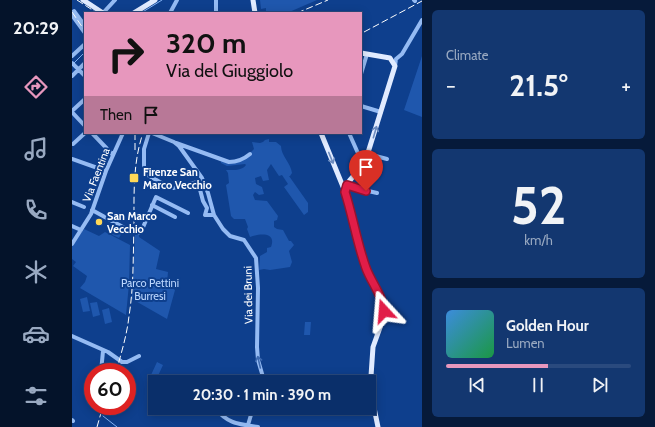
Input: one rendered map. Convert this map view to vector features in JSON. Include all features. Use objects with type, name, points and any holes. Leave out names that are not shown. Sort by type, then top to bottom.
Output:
[{"type":"main road","points":[[83,0],[101,12]]},
{"type":"main road","points":[[136,12],[155,0]]},
{"type":"main road","points":[[253,0],[255,12]]},
{"type":"main road","points":[[345,185],[361,168],[367,156],[394,66],[390,58],[364,54]]},
{"type":"main road","points":[[321,134],[345,185],[345,192],[365,264],[384,308],[382,322],[373,347],[371,376],[372,401],[378,427]]},
{"type":"street","points":[[104,12],[115,0]]},
{"type":"street","points":[[171,12],[178,0]]},
{"type":"street","points":[[216,0],[216,12]]},
{"type":"street","points":[[73,13],[84,25]]},
{"type":"street","points":[[73,13],[84,31]]},
{"type":"street","points":[[394,66],[396,59],[404,52],[422,20]]},
{"type":"street","points":[[72,56],[84,45]]},
{"type":"street","points":[[390,58],[404,52]]},
{"type":"street","points":[[362,67],[364,54]]},
{"type":"street","points":[[72,63],[84,75]]},
{"type":"street","points":[[72,76],[77,68],[84,64]]},
{"type":"street","points":[[84,100],[72,112],[84,125]]},
{"type":"street","points":[[362,106],[381,112]]},
{"type":"street","points":[[73,144],[84,134]]},
{"type":"street","points":[[93,134],[113,155]]},
{"type":"street","name":"Via Faentina","points":[[72,244],[92,210],[106,171],[123,134]]},
{"type":"street","points":[[149,134],[144,151],[144,167],[146,174],[173,188],[203,180]]},
{"type":"street","name":"Via dei Bruni","points":[[154,134],[174,142],[187,157],[203,180],[214,215],[223,229],[228,234],[244,240],[256,258],[258,288],[257,342],[258,360],[262,375]]},
{"type":"street","points":[[350,134],[359,156],[361,168]]},
{"type":"street","points":[[174,142],[229,162],[238,161],[250,154]]},
{"type":"street","points":[[359,156],[387,159]]},
{"type":"street","points":[[72,159],[106,171]]},
{"type":"street","points":[[198,182],[203,201],[207,208],[205,215],[214,215]]},
{"type":"street","points":[[345,185],[377,193]]},
{"type":"street","points":[[92,210],[132,232],[139,233],[141,232],[155,198],[158,198],[188,213]]},
{"type":"street","points":[[72,202],[84,206]]},
{"type":"street","points":[[152,205],[175,217]]},
{"type":"street","points":[[72,226],[81,230]]},
{"type":"street","points":[[72,336],[123,362],[139,356]]},
{"type":"street","points":[[102,363],[103,351]]},
{"type":"street","points":[[221,415],[236,424],[258,427]]},
{"type":"street","points":[[248,426],[251,415]]},
{"type":"green space","points":[[260,0],[317,0],[289,12],[266,12],[266,8],[261,9]]},
{"type":"green space","points":[[422,56],[422,117],[404,110]]},
{"type":"green space","points":[[269,139],[269,142],[276,142],[281,146],[281,150],[291,169],[292,173],[289,176],[308,203],[308,212],[304,215],[284,187],[288,184],[282,175],[279,176],[271,164],[267,170],[269,180],[263,181],[261,176],[255,178],[256,184],[262,187],[264,194],[259,195],[255,192],[253,195],[255,200],[267,201],[278,216],[277,220],[274,221],[274,227],[283,230],[289,241],[291,241],[294,245],[289,251],[292,262],[290,267],[259,270],[260,256],[267,252],[267,248],[271,247],[271,238],[266,235],[250,237],[245,219],[234,219],[231,216],[226,185],[229,183],[228,173],[226,170],[239,169],[246,165],[227,166],[221,163],[221,160],[243,160],[254,149],[252,142],[260,143]]},
{"type":"green space","points":[[113,223],[124,229],[119,238],[108,233]]},
{"type":"green space","name":"Parco Pettini Burresi","points":[[84,229],[99,236],[105,232],[130,245],[129,284],[126,315],[80,288],[85,282],[87,276],[73,266],[76,262],[72,259],[72,246]]},
{"type":"green space","name":"Parco Pettini Burresi","points":[[135,235],[139,235],[139,237],[160,251],[156,269],[168,272],[167,283],[175,290],[167,319],[132,299]]},
{"type":"green space","points":[[87,297],[90,311],[83,312],[80,299]]},
{"type":"green space","points":[[97,302],[100,315],[93,317],[90,303]]},
{"type":"green space","points":[[109,308],[112,322],[105,324],[102,310]]},
{"type":"green space","points":[[305,322],[311,322],[310,335],[304,335]]},
{"type":"green space","points":[[157,362],[163,365],[158,375],[151,375]]},
{"type":"waterway","points":[[143,12],[162,0]]},
{"type":"waterway","points":[[74,63],[84,53]]},
{"type":"waterway","points":[[103,416],[117,427]]},
{"type":"railway","points":[[77,0],[95,12]]},
{"type":"railway","points":[[299,12],[328,0]]},
{"type":"railway","points":[[364,32],[422,1]]},
{"type":"railway","points":[[72,12],[84,30]]},
{"type":"railway","points":[[135,134],[135,150]]},
{"type":"railway","points":[[118,363],[131,304],[134,189],[137,155],[143,134]]},
{"type":"railway","points":[[97,427],[100,415]]},
{"type":"place","name":"Firenze San Marco Vecchio","points":[[134,178]]},
{"type":"place","name":"San Marco Vecchio","points":[[99,222]]},
{"type":"route","points":[[366,191],[347,185],[345,189],[357,239],[365,264],[383,305],[384,311]]}]
